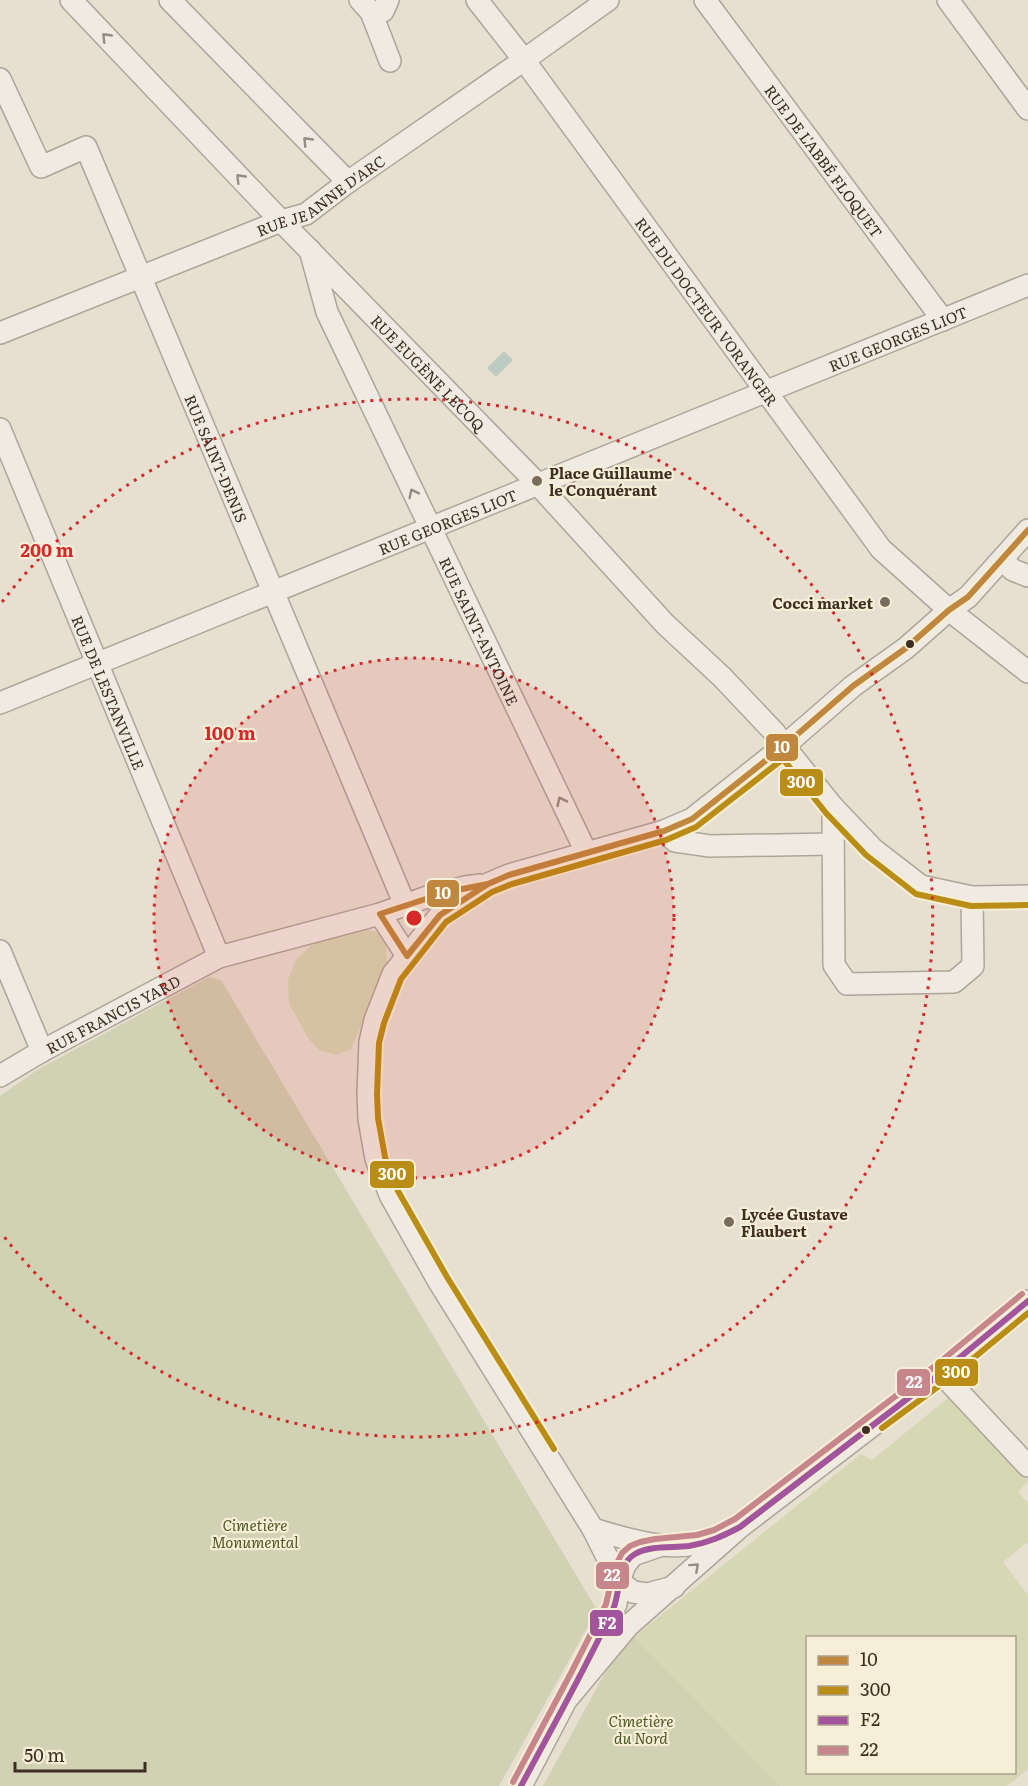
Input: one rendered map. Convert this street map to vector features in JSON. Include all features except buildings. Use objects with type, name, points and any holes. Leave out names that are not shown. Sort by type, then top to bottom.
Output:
[{"type":"street","name":"RUE EUGÈNE LECOQ","points":[[71,0],[281,221],[538,484],[665,624],[722,677],[776,733],[833,807],[873,849],[921,886],[972,897],[1028,896]]},
{"type":"street","points":[[170,0],[348,182]]},
{"type":"street","points":[[365,6],[383,10],[388,0]]},
{"type":"street","name":"RUE DU DOCTEUR VORANGER","points":[[477,0],[524,60],[882,549],[950,610],[1028,672]]},
{"type":"street","name":"RUE JEANNE D'ARC","points":[[0,333],[281,221],[306,214],[348,182],[608,0]]},
{"type":"street","name":"RUE DE L'ABBÉ FLOQUET","points":[[705,0],[943,320]]},
{"type":"street","points":[[948,0],[1028,109]]},
{"type":"street","points":[[365,6],[390,61]]},
{"type":"street","name":"RUE SAINT-DENIS","points":[[0,79],[41,167],[86,147],[273,591],[409,903]]},
{"type":"street","name":"RUE SAINT-ANTOINE","points":[[309,250],[327,312],[587,854]]},
{"type":"street","name":"RUE GEORGES LIOT","points":[[0,703],[1028,285]]},
{"type":"street","points":[[327,312],[350,290]]},
{"type":"street","name":"RUE DE LESTANVILLE","points":[[0,429],[97,664],[223,955]]},
{"type":"street","points":[[674,1587],[646,1594],[633,1592],[619,1581],[593,1529],[439,1282],[390,1195],[376,1159],[369,1119],[370,1042],[382,999],[393,974],[437,919],[488,884],[509,875],[664,831],[692,819],[784,746],[853,686],[906,648],[968,597],[1028,530]]},
{"type":"street","points":[[1002,560],[1014,570],[1028,576]]},
{"type":"street","points":[[833,807],[834,965],[847,984],[954,982],[973,966],[972,897]]},
{"type":"street","points":[[664,831],[675,841],[710,846],[833,844]]},
{"type":"street","name":"RUE FRANCIS YARD","points":[[0,1076],[42,1051],[223,955],[380,914],[465,886],[488,884]]},
{"type":"street","points":[[409,903],[421,907],[437,919]]},
{"type":"street","points":[[380,914],[407,956]]},
{"type":"street","points":[[0,951],[42,1051]]},
{"type":"street","points":[[567,1699],[628,1626],[740,1527],[941,1373],[1028,1301]]},
{"type":"street","points":[[941,1373],[1028,1466]]},
{"type":"street","points":[[593,1529],[638,1543],[659,1546],[693,1546],[740,1527]]},
{"type":"street","points":[[521,1786],[616,1604],[619,1581],[625,1565],[633,1555],[659,1546]]},
{"type":"green space","points":[[361,928],[380,933],[386,944],[387,964],[351,1049],[336,1055],[319,1050],[308,1038],[289,1003],[288,980],[296,960],[315,941]]},
{"type":"green space","name":"Cimetière Monumental","points":[[209,977],[221,980],[597,1610],[499,1786],[0,1786],[0,1096],[37,1070]]},
{"type":"green space","points":[[948,1398],[1028,1481],[1018,1492],[1028,1503],[1028,1542],[1003,1562],[1028,1595],[1028,1769],[1007,1786],[781,1786],[634,1637],[861,1454],[872,1460]]},
{"type":"green space","name":"Cimetière du Nord","points":[[634,1637],[781,1786],[543,1786],[612,1660]]},
{"type":"shaded area","points":[[504,351],[513,360],[496,377],[487,368]]},
{"type":"transit line","name":"10","points":[[488,884],[509,875],[664,831],[692,819],[784,746],[853,686],[906,648],[949,610],[968,597],[1028,530]]},
{"type":"transit line","name":"300","points":[[554,1449],[447,1277],[398,1191],[385,1157],[378,1118],[377,1094],[379,1043],[384,1023],[401,979],[446,922],[492,892],[512,884],[666,840],[696,827],[783,759],[826,813],[866,855],[916,894],[971,906],[1028,905]]},
{"type":"transit line","name":"10","points":[[488,884],[440,915],[407,956],[380,914],[447,892],[488,884]]},
{"type":"transit line","name":"22","points":[[513,1782],[606,1604],[614,1569],[622,1553],[630,1546],[640,1542],[697,1535],[714,1530],[735,1519],[935,1366],[1022,1294]]},
{"type":"transit line","name":"F2","points":[[521,1786],[612,1612],[622,1572],[629,1559],[648,1549],[703,1543],[740,1527],[941,1373],[1028,1301]]},
{"type":"transit line","name":"300","points":[[882,1428],[947,1380],[1028,1313]]},
{"type":"place","name":"Place Guillaume le Conquérant","points":[[537,481]]},
{"type":"place","name":"Cocci market","points":[[885,602]]},
{"type":"place","name":"Lycée Gustave Flaubert","points":[[729,1222]]}]
